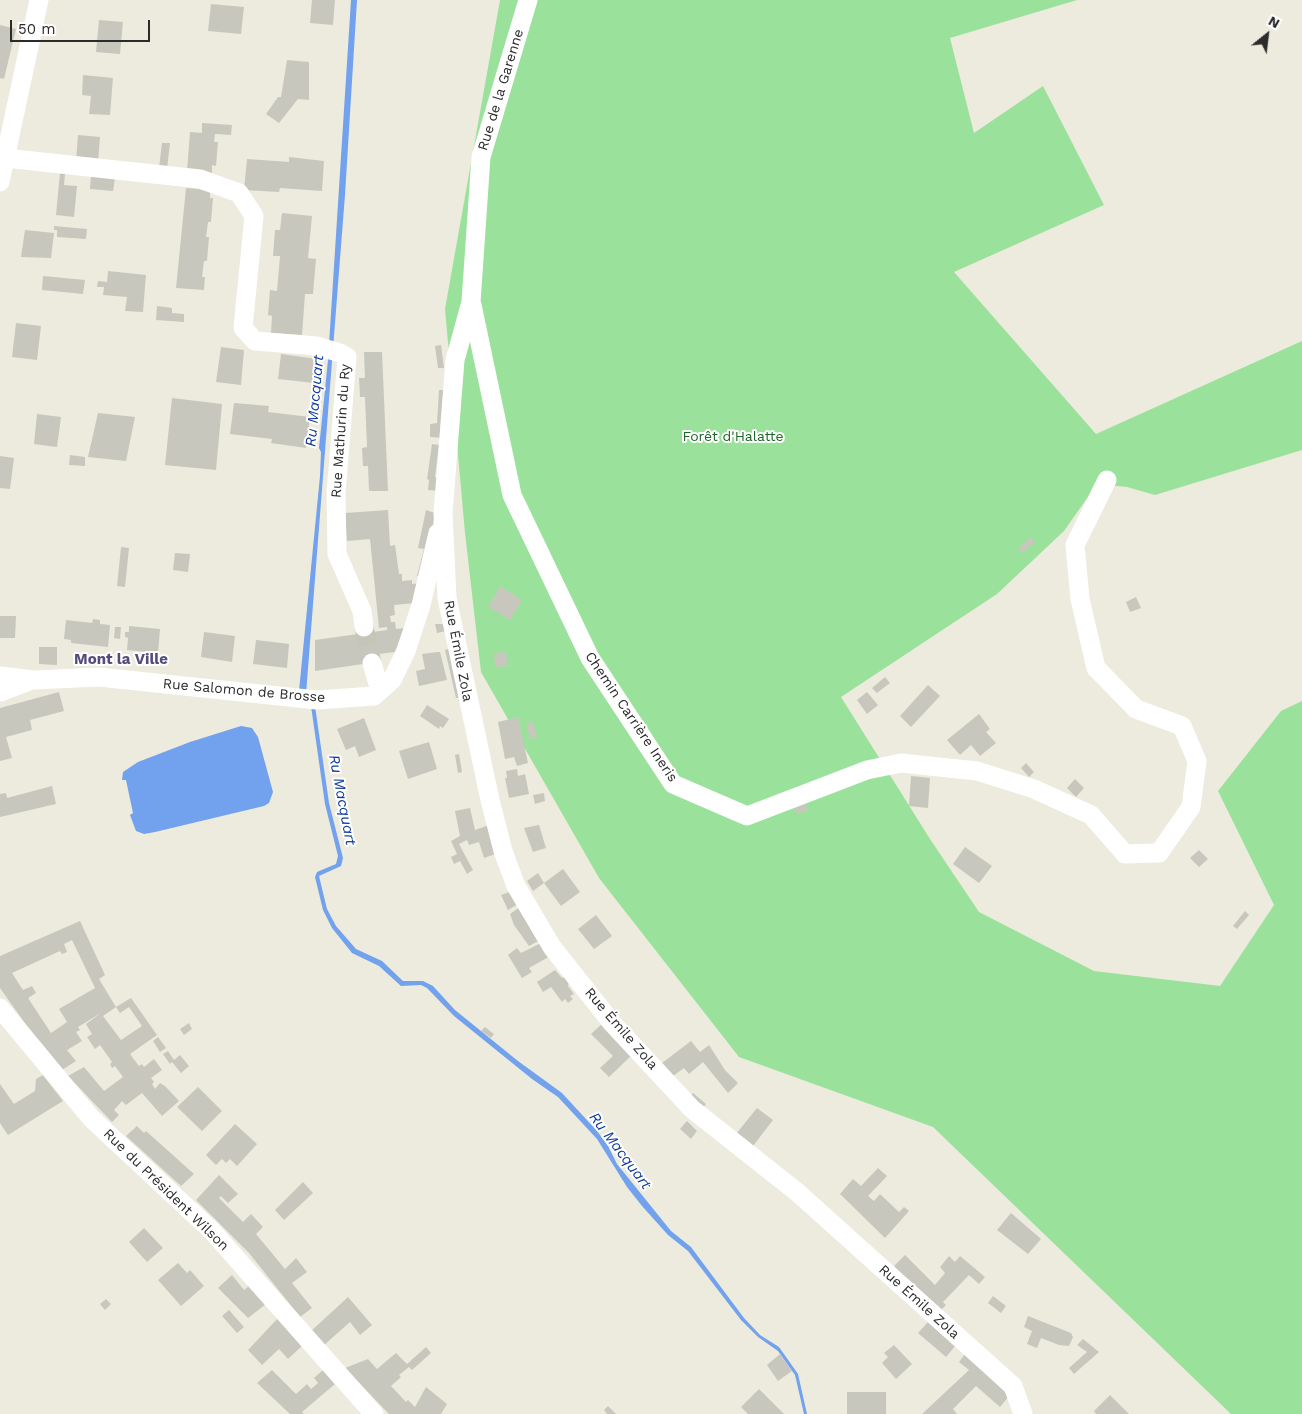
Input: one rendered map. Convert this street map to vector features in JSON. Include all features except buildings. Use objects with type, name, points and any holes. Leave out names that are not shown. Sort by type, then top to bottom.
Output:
[{"type":"street","points":[[0,182],[39,0]]},
{"type":"street","name":"Rue de la Garenne","points":[[471,302],[480,157],[528,0]]},
{"type":"street","name":"Rue Mathurin du Ry","points":[[5,158],[200,179],[238,193],[254,216],[243,328],[254,341],[317,346],[340,353],[347,358],[336,493],[337,554],[362,611],[364,627]]},
{"type":"street","points":[[372,663],[380,691],[392,680],[406,650],[421,605],[444,513],[455,360],[471,302]]},
{"type":"street","name":"Chemin Carrière Ineris","points":[[471,302],[512,495],[590,658],[673,784],[747,816],[867,770],[901,763],[978,771],[1034,789],[1091,815],[1125,854],[1159,853],[1191,807],[1197,761],[1182,726],[1136,709],[1096,668],[1080,599],[1075,545],[1107,480]]},
{"type":"street","name":"Rue Émile Zola","points":[[444,513],[447,598],[490,800],[503,851],[516,886],[552,947],[612,1023],[692,1109],[796,1192],[1013,1386],[1022,1414]]},
{"type":"street","name":"Rue Salomon de Brosse","points":[[0,676],[34,680],[99,677],[317,700],[374,696],[380,691]]},
{"type":"street","name":"Rue Salomon de Brosse","points":[[0,692],[34,680]]},
{"type":"street","name":"Rue du Président Wilson","points":[[0,1008],[91,1118],[212,1231],[374,1414]]},
{"type":"green space","name":"Forêt d'Halatte","points":[[500,0],[1077,0],[950,38],[974,133],[1043,86],[1104,205],[954,272],[1096,434],[1302,341],[1302,450],[1155,495],[1127,487],[1097,484],[1064,531],[997,594],[841,697],[930,839],[979,912],[1094,971],[1220,986],[1274,905],[1218,791],[1281,711],[1302,701],[1302,1414],[1231,1414],[933,1127],[739,1057],[599,878],[481,672],[465,533],[445,309]]},
{"type":"water","points":[[351,0],[357,0],[345,195],[306,694],[299,691],[320,476],[321,452],[319,448],[328,360]]},
{"type":"water","points":[[311,706],[315,706],[329,803],[343,858],[341,866],[319,876],[327,909],[336,926],[356,949],[382,961],[403,981],[423,981],[433,986],[455,1010],[518,1061],[562,1093],[597,1131],[608,1146],[617,1164],[671,1231],[691,1247],[744,1318],[760,1335],[779,1347],[798,1374],[807,1414],[804,1414],[795,1375],[778,1351],[758,1337],[741,1320],[688,1251],[668,1235],[642,1206],[627,1187],[597,1139],[558,1097],[532,1079],[454,1016],[427,988],[421,985],[401,986],[379,966],[352,953],[332,928],[323,910],[315,877],[317,872],[336,864],[338,856],[325,804]]},
{"type":"water","points":[[241,726],[252,728],[258,737],[273,792],[269,803],[264,806],[155,832],[144,834],[136,831],[130,815],[133,813],[126,780],[122,780],[123,772],[138,762],[190,742]]},
{"type":"tunnel","points":[[364,627],[372,663]]},
{"type":"district","name":"Mont la Ville","points":[[121,660]]},
{"type":"water label","name":"Ru Macquart","points":[[315,401]]},
{"type":"water label","name":"Ru Macquart","points":[[342,800]]},
{"type":"water label","name":"Ru Macquart","points":[[620,1151]]}]
